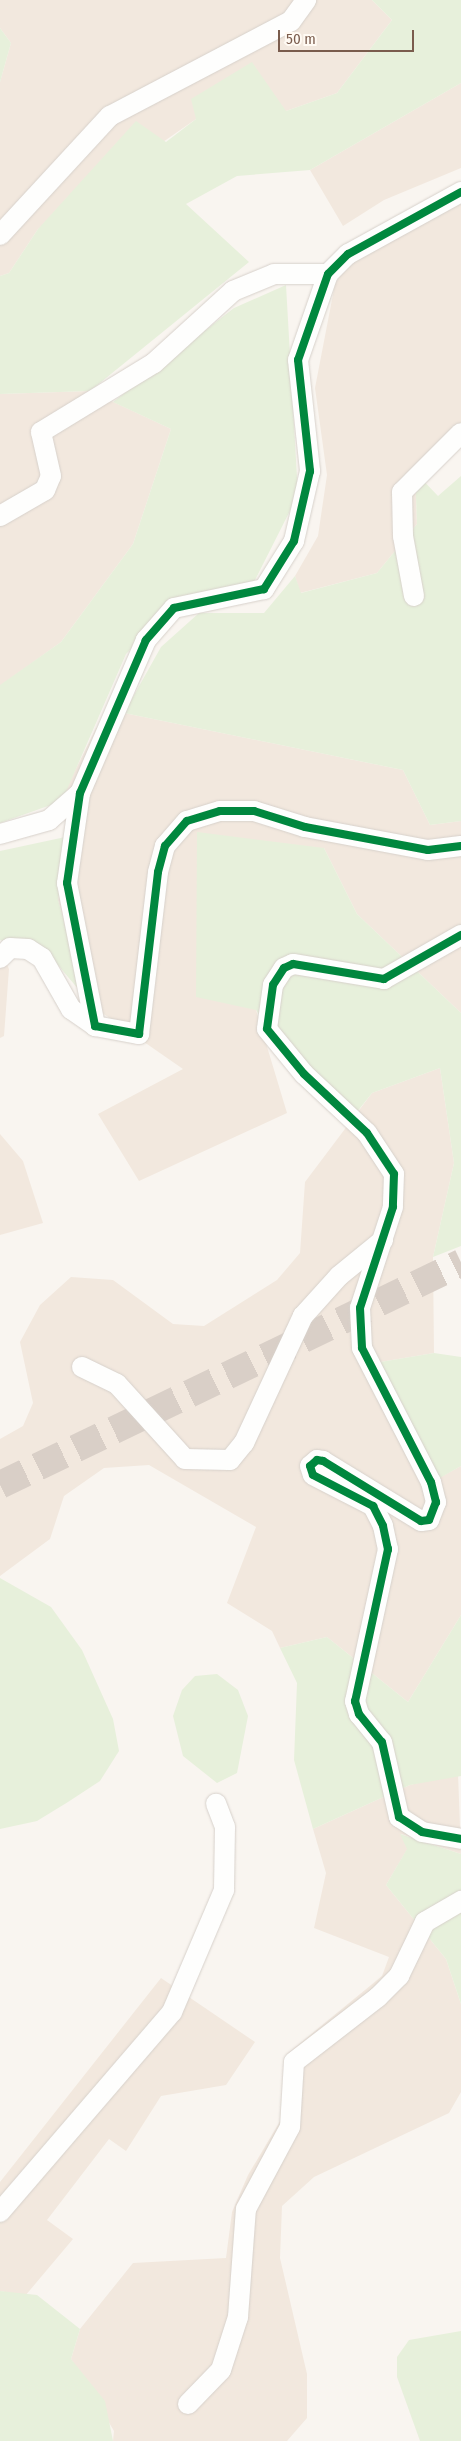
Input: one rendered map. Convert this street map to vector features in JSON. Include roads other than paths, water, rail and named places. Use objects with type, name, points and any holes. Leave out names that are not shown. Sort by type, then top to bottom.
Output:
[{"type":"street","points":[[0,235],[110,116],[291,21],[306,0]]},
{"type":"street","points":[[95,1026],[68,883],[80,793],[146,640],[174,608],[264,588],[294,541],[310,471],[298,360],[328,274],[348,254],[461,192]]},
{"type":"street","points":[[0,516],[45,490],[52,476],[41,432],[154,363],[234,291],[274,274],[328,274]]},
{"type":"street","points":[[414,596],[402,536],[402,492],[461,433]]},
{"type":"street","points":[[0,834],[49,820],[80,793]]},
{"type":"street","points":[[0,958],[10,948],[28,949],[42,958],[71,1009],[95,1026],[138,1034],[158,872],[165,846],[187,821],[220,811],[254,811],[305,827],[428,850],[461,846]]},
{"type":"street","points":[[461,935],[384,979],[293,964],[284,968],[273,985],[266,1029],[304,1074],[367,1134],[394,1174],[393,1207],[360,1308],[362,1348],[431,1482],[436,1502],[429,1520],[421,1521],[323,1461],[317,1460],[310,1466],[313,1475],[373,1506],[383,1526],[388,1549],[355,1701],[358,1714],[382,1742],[399,1818],[422,1832],[461,1839]]},
{"type":"street","points":[[82,1367],[117,1384],[185,1459],[230,1460],[244,1442],[303,1316],[339,1276],[383,1240]]},
{"type":"street","points":[[0,2212],[172,2012],[224,1890],[225,1827],[216,1804]]},
{"type":"street","points":[[188,2404],[221,2370],[238,2317],[246,2209],[290,2127],[294,2062],[378,1997],[399,1976],[425,1922],[461,1901]]},
{"type":"tunnel","points":[[0,1485],[461,1263]]}]
